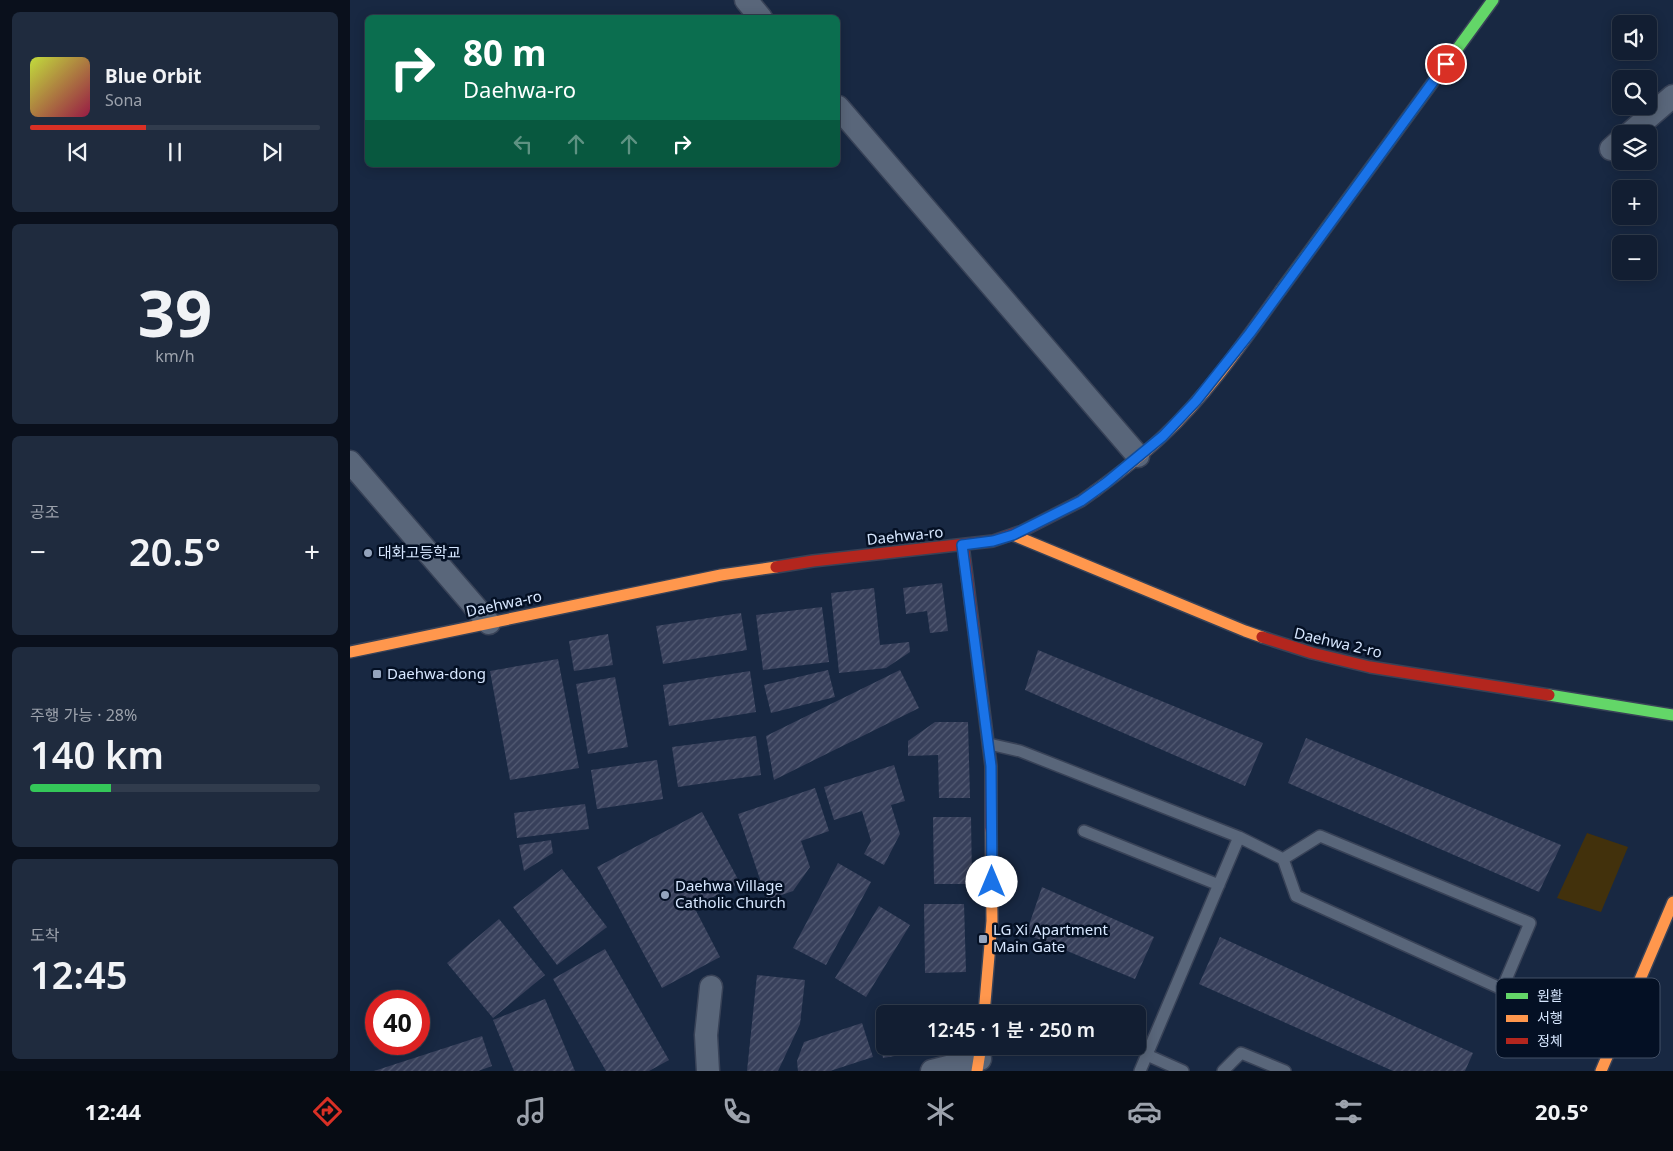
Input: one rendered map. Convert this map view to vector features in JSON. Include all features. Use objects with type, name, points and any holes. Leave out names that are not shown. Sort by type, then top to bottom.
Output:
[{"type":"street","points":[[746,0],[758,15]]},
{"type":"street","name":"Daehwa-ro","points":[[350,652],[685,581],[769,567],[993,541],[1013,535],[1081,501],[1163,436],[1196,401],[1224,366],[1493,0]]},
{"type":"street","points":[[1639,125],[1673,96]]},
{"type":"street","points":[[840,109],[1138,456]]},
{"type":"street","points":[[350,462],[489,623]]},
{"type":"street","name":"Daehwa 2-ro","points":[[1013,535],[1245,631],[1312,653],[1362,665],[1408,673],[1673,715]]},
{"type":"street","points":[[962,545],[991,766],[992,921],[985,1005]]},
{"type":"street","points":[[1644,978],[1673,902]]},
{"type":"street","points":[[708,1071],[706,1035],[711,987]]},
{"type":"street","points":[[932,1071],[980,1059]]},
{"type":"lane","points":[[989,744],[1020,751],[1239,837],[1283,859],[1296,896],[1496,986]]},
{"type":"lane","points":[[1084,831],[1219,885]]},
{"type":"lane","points":[[1283,859],[1320,836],[1530,923],[1507,978]]},
{"type":"lane","points":[[1140,1071],[1239,837]]},
{"type":"lane","points":[[1223,1071],[1241,1053],[1285,1071]]},
{"type":"lane","points":[[1147,1055],[1183,1071]]},
{"type":"shaded area","points":[[1587,833],[1628,847],[1601,912],[1557,898]]},
{"type":"building","points":[[942,583],[948,631],[930,633],[927,611],[906,614],[903,588]]},
{"type":"building","points":[[874,588],[880,645],[909,642],[910,652],[886,668],[839,673],[831,593]]},
{"type":"building","points":[[822,607],[829,662],[763,670],[756,615]]},
{"type":"building","points":[[741,613],[747,650],[663,664],[656,626]]},
{"type":"building","points":[[608,634],[613,665],[574,671],[569,641]]},
{"type":"building","points":[[1038,650],[1263,743],[1245,786],[1025,690]]},
{"type":"building","points":[[558,659],[579,768],[510,780],[490,671]]},
{"type":"building","points":[[828,670],[835,697],[771,713],[764,685]]},
{"type":"building","points":[[900,670],[919,708],[774,780],[766,736]]},
{"type":"building","points":[[750,671],[756,712],[669,726],[663,685]]},
{"type":"building","points":[[615,677],[628,747],[588,754],[576,684]]},
{"type":"building","points":[[935,722],[968,722],[970,798],[939,798],[938,755],[908,756],[908,741]]},
{"type":"building","points":[[756,736],[761,775],[678,787],[672,747]]},
{"type":"building","points":[[1306,738],[1561,845],[1539,892],[1288,783]]},
{"type":"building","points":[[657,760],[663,799],[597,809],[591,770]]},
{"type":"building","points":[[894,765],[905,801],[891,805],[900,834],[884,865],[864,854],[871,841],[862,811],[834,820],[824,787]]},
{"type":"building","points":[[815,788],[829,831],[801,841],[810,867],[793,891],[767,900],[738,814]]},
{"type":"building","points":[[585,804],[589,829],[517,838],[514,813]]},
{"type":"building","name":"Daehwa Village Catholic Church","points":[[702,812],[740,883],[694,907],[720,957],[662,988],[597,867]]},
{"type":"building","points":[[933,817],[971,817],[972,884],[934,884]]},
{"type":"building","points":[[551,840],[553,853],[524,871],[519,845]]},
{"type":"building","points":[[838,863],[871,882],[826,965],[793,948]]},
{"type":"building","points":[[562,869],[607,927],[557,965],[513,907]]},
{"type":"building","points":[[1042,887],[1154,937],[1135,979],[1026,934]]},
{"type":"building","points":[[924,904],[964,904],[966,972],[925,973]]},
{"type":"building","points":[[879,906],[910,925],[866,997],[835,978]]},
{"type":"building","points":[[499,919],[545,975],[493,1018],[447,963]]},
{"type":"building","points":[[1220,937],[1473,1053],[1465,1071],[1393,1071],[1199,984]]},
{"type":"building","points":[[605,949],[669,1060],[649,1071],[606,1071],[553,979]]},
{"type":"building","points":[[757,975],[805,980],[800,1024],[778,1071],[747,1071]]},
{"type":"building","points":[[545,999],[575,1071],[514,1071],[493,1020]]},
{"type":"building","points":[[862,1023],[873,1057],[830,1071],[798,1071],[797,1061],[804,1042]]},
{"type":"building","points":[[482,1036],[492,1066],[478,1071],[374,1071],[423,1055],[430,1055],[430,1053]]},
{"type":"building","points":[[882,1055],[900,1055],[883,1058]]},
{"type":"traffic: fast","points":[[1281,290],[1493,0]]},
{"type":"traffic: fast","points":[[1549,695],[1673,715]]},
{"type":"traffic: slow","points":[[1095,491],[1147,451],[1180,420],[1225,366],[1281,290]]},
{"type":"traffic: slow","points":[[1013,535],[1262,637]]},
{"type":"traffic: slow","points":[[350,652],[721,575],[776,567]]},
{"type":"traffic: slow","points":[[985,1005],[992,921],[991,830]]},
{"type":"traffic: slow","points":[[1641,978],[1673,902]]},
{"type":"traffic: slow","points":[[977,1071],[980,1055]]},
{"type":"traffic: slow","points":[[1601,1071],[1607,1058]]},
{"type":"traffic: jam","points":[[776,567],[813,561],[993,541],[1022,531],[1081,501],[1095,491]]},
{"type":"traffic: jam","points":[[963,545],[991,766],[991,830]]},
{"type":"traffic: jam","points":[[1262,637],[1312,653],[1370,667],[1549,695]]},
{"type":"place","name":"대화고등학교","points":[[368,553]]},
{"type":"place","name":"Daehwa-dong","points":[[377,674]]},
{"type":"place","name":"Daehwa Village Catholic Church","points":[[665,895]]},
{"type":"place","name":"LG Xi Apartment Main Gate","points":[[983,939]]},
{"type":"route","points":[[992,882],[991,766],[962,545],[993,541],[1013,535],[1081,501],[1163,436],[1196,401],[1250,333],[1446,64]]}]
